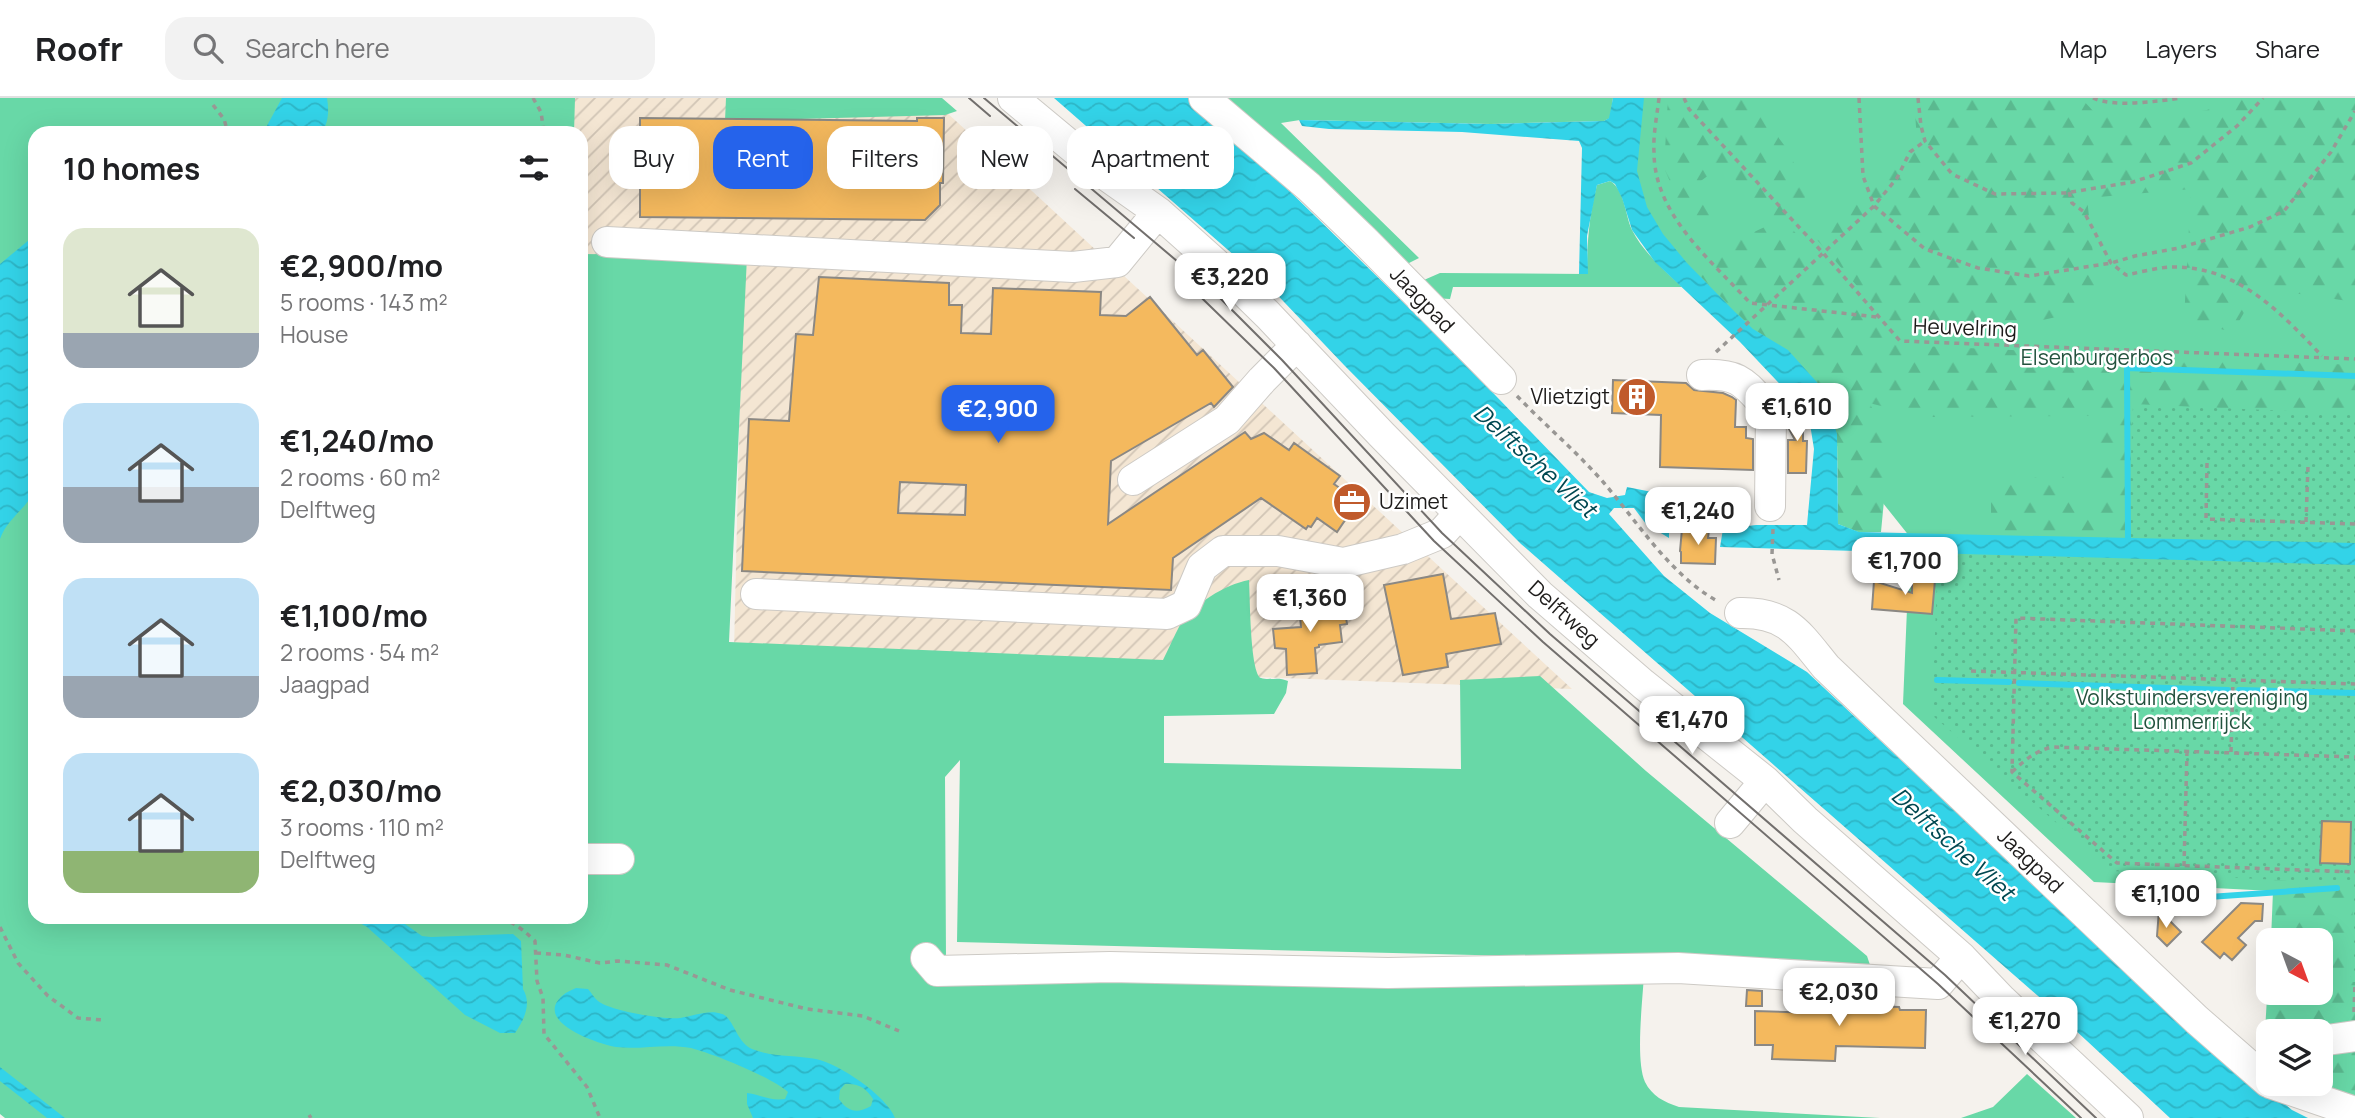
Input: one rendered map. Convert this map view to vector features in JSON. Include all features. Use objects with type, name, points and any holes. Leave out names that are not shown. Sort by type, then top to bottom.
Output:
[{"type":"street","name":"Delftweg","points":[[1013,98],[1107,176],[1158,212],[1215,263],[1550,604],[1643,684],[1765,781],[1815,830],[1961,957],[2128,1118]]},
{"type":"street","name":"Jaagpad","points":[[1204,98],[1337,214],[1501,379]]},
{"type":"street","points":[[607,242],[1073,267],[1117,262],[1158,212]]},
{"type":"street","points":[[1133,480],[1227,420],[1297,345]]},
{"type":"street","points":[[1702,375],[1721,374],[1739,379],[1771,412],[1772,512]]},
{"type":"street","points":[[756,594],[1167,614],[1186,606],[1202,568],[1223,551],[1278,551],[1343,563],[1403,549],[1442,533],[1460,514]]},
{"type":"street","name":"Jaagpad","points":[[1740,613],[1757,612],[1779,618],[1799,634],[1826,667],[2197,1020],[2256,1071]]},
{"type":"street","points":[[1730,823],[1765,781]]},
{"type":"street","points":[[588,859],[619,859]]},
{"type":"street","points":[[926,958],[937,971],[1110,968],[1388,973],[1678,968],[1938,984],[1961,957]]},
{"type":"street","points":[[2333,1036],[2354,1027]]},
{"type":"street","name":"Jaagpad","points":[[2308,1096],[2355,1112]]},
{"type":"path","points":[[533,98],[541,112],[543,126]]},
{"type":"path","points":[[1658,98],[1653,153],[1660,192],[1684,231],[1751,303],[1878,317]]},
{"type":"path","name":"Heuvelring","points":[[1684,98],[1689,109],[1824,254],[1900,341],[2355,359]]},
{"type":"path","points":[[1859,98],[1863,176],[1874,206],[1925,249],[1978,268],[2029,276],[2111,263],[2179,248],[2250,227],[2284,211],[2331,152],[2355,111]]},
{"type":"path","points":[[1918,98],[1925,141],[1952,174],[1995,194],[2069,192],[2133,182],[2191,163],[2237,126],[2263,98]]},
{"type":"path","points":[[2093,98],[2117,102],[2157,102],[2182,98]]},
{"type":"path","points":[[213,105],[226,126]]},
{"type":"path","points":[[1727,341],[1874,206],[1897,178],[1910,152],[1925,141]]},
{"type":"path","points":[[2069,192],[2072,203],[2084,212],[2111,263],[2126,275],[2174,267],[2215,273],[2255,292],[2290,323],[2323,358]]},
{"type":"path","points":[[1501,379],[1602,482],[1629,514]]},
{"type":"path","points":[[2207,463],[2206,519],[2355,524]]},
{"type":"path","points":[[2306,522],[2308,465]]},
{"type":"path","points":[[1772,512],[1772,554],[1779,580]]},
{"type":"path","points":[[2012,772],[2016,618],[2355,631]]},
{"type":"path","points":[[1971,671],[2355,684]]},
{"type":"path","points":[[2231,752],[2233,680]]},
{"type":"path","points":[[2012,772],[2040,750],[2052,747],[2355,757]]},
{"type":"path","points":[[2184,866],[2187,751]]},
{"type":"path","points":[[2012,772],[2117,863],[2355,872]]},
{"type":"path","points":[[516,924],[535,941],[537,981],[543,998],[544,1034],[587,1087],[600,1118]]},
{"type":"path","points":[[0,927],[18,963],[48,996],[78,1018],[103,1020]]},
{"type":"path","points":[[536,953],[564,954],[600,963],[618,961],[667,965],[730,990],[807,1009],[863,1016],[899,1031]]},
{"type":"path","points":[[2354,1027],[2355,983]]},
{"type":"shaded area","points":[[554,98],[931,98],[961,126],[957,126],[957,189],[1030,189],[1572,689],[1153,673],[734,651],[743,268],[588,264],[588,126],[554,126]]},
{"type":"green space","points":[[0,98],[575,98],[574,126],[28,126],[28,924],[588,924],[588,254],[747,256],[729,642],[1163,660],[1180,625],[1194,609],[1220,591],[1249,580],[1257,673],[1261,678],[1288,681],[1286,693],[1274,714],[1164,716],[1164,763],[1461,769],[1460,680],[1540,676],[1646,771],[1867,956],[1870,965],[957,942],[960,760],[945,777],[946,960],[1644,973],[1640,1059],[1645,1082],[1659,1098],[1679,1107],[1880,1118],[5,1118],[0,1114]]},
{"type":"green space","points":[[726,98],[942,98],[957,111],[945,115],[725,121]]},
{"type":"green space","points":[[1218,98],[1613,98],[1610,118],[1604,121],[1491,124],[1300,120],[1281,123],[1419,258],[1401,267]]},
{"type":"green space","name":"Elsenburgerbos","points":[[1631,98],[2355,98],[2355,1101],[2333,1090],[2333,1019],[2266,1019],[2267,1005],[2333,1005],[2333,928],[2271,928],[2273,891],[2094,882],[1903,704],[1910,537],[1800,399],[1683,271],[1626,186]]},
{"type":"green space","points":[[1668,98],[1749,98],[1790,153],[1806,195],[1792,229],[1898,345],[2355,365],[2355,414],[2134,405],[2131,539],[1991,535],[1991,489],[2061,471],[2077,512],[2101,512],[2095,416],[1926,417],[1869,403],[1884,427],[1887,469],[1881,532],[1858,532],[1838,524],[1837,434],[1823,389],[1788,350],[1753,329],[1687,263],[1769,225],[1724,164],[1698,183],[1715,231],[1687,220],[1664,168]]},
{"type":"green space","points":[[1914,98],[2081,98],[2094,112],[2133,117],[2174,116],[2207,110],[2233,98],[2355,98],[2355,302],[2258,288],[2233,332],[2184,320],[2191,189],[2087,198],[2097,291],[2066,315],[2004,328],[1902,334],[1896,331],[1812,234],[1917,141]]},
{"type":"green space","points":[[1610,181],[1619,190],[1632,230],[1642,246],[1682,287],[1453,287],[1450,299],[1433,298],[1417,283],[1440,273],[1587,274],[1589,230],[1597,185]]},
{"type":"green space","name":"Volkstuindersvereniging Lommerrijck","points":[[2133,404],[2355,414],[2355,982],[2350,982],[2354,884],[2112,871],[1932,715],[1938,553],[2131,559],[2131,539],[2128,539]]},
{"type":"green space","points":[[2268,879],[2354,884],[2350,981],[2355,982],[2355,1097],[2333,1090],[2333,1019],[2269,1019],[2270,1005],[2333,1005],[2333,928],[2275,928],[2277,887]]},
{"type":"green space","points":[[2027,1074],[2076,1118],[1961,1118],[1993,1107]]},
{"type":"water","points":[[282,98],[327,98],[325,126],[267,126]]},
{"type":"water","points":[[1054,98],[1189,98],[1222,126],[1086,126]]},
{"type":"water","points":[[1613,98],[1644,98],[1637,171],[1647,207],[1663,234],[1735,312],[1753,329],[1788,350],[1823,389],[1837,434],[1838,524],[1859,532],[2355,543],[2355,565],[1720,547],[1723,529],[1756,525],[1807,525],[1814,449],[1810,424],[1791,396],[1740,342],[1655,262],[1632,230],[1622,198],[1615,184],[1610,181],[1597,185],[1587,236],[1588,274],[1579,274],[1582,148],[1579,141],[1462,132],[1329,129],[1302,126],[1299,120],[1491,124],[1604,121],[1609,118]]},
{"type":"water","name":"Delftsche Vliet","points":[[1234,137],[1438,336],[1589,492],[1607,498],[1625,495],[1627,487],[1652,492],[1719,493],[1718,508],[1656,509],[1655,512],[1669,529],[1669,538],[1646,524],[1634,508],[1614,508],[1609,514],[1664,576],[1710,613],[1807,672],[2111,957],[2256,1080],[2256,1096],[2275,1096],[2292,1110],[2308,1118],[2170,1118],[2045,1002],[1521,544],[1267,284],[1158,189],[1234,189]]},
{"type":"water","points":[[28,241],[28,501],[7,526],[0,539],[0,264]]},
{"type":"water","points":[[362,924],[405,924],[422,936],[431,937],[513,934],[521,941],[523,989],[527,1000],[524,1017],[515,1033],[500,1033],[465,1015]]},
{"type":"water","points":[[576,988],[588,989],[604,1005],[638,1014],[680,1018],[707,1013],[722,1014],[747,1046],[767,1053],[816,1059],[837,1067],[872,1091],[895,1118],[753,1118],[747,1104],[747,1093],[770,1099],[785,1099],[788,1092],[742,1067],[691,1048],[616,1047],[583,1036],[562,1023],[556,1015],[555,1006],[562,996]],"holes":[[[845,1084],[858,1085],[868,1092],[873,1099],[871,1106],[853,1110],[842,1103],[839,1099],[840,1090]]]},
{"type":"water","points":[[0,1067],[65,1118],[47,1118],[0,1081]]},
{"type":"building","points":[[640,118],[917,121],[917,118],[944,118],[943,183],[943,126],[827,126],[827,189],[940,189],[940,205],[925,220],[640,217],[640,189],[699,189],[699,126],[640,126]]},
{"type":"building","points":[[819,277],[949,283],[949,305],[962,305],[961,333],[991,334],[993,288],[1101,292],[1100,315],[1126,316],[1150,297],[1197,355],[1203,350],[1233,387],[1214,407],[1211,403],[1111,461],[1108,524],[1245,432],[1251,439],[1264,433],[1289,450],[1294,443],[1340,476],[1334,484],[1358,501],[1337,532],[1317,518],[1311,527],[1306,529],[1261,498],[1173,558],[1171,590],[742,571],[749,419],[789,421],[796,334],[813,335]],"holes":[[[900,482],[966,485],[965,515],[898,513]]]},
{"type":"building","points":[[1613,380],[1686,383],[1694,390],[1723,393],[1732,397],[1736,400],[1735,427],[1746,427],[1746,438],[1753,439],[1753,470],[1660,467],[1661,415],[1612,413]]},
{"type":"building","points":[[1794,409],[1803,414],[1803,441],[1807,441],[1806,473],[1788,473],[1788,440],[1795,440],[1788,427],[1788,410]]},
{"type":"building","points":[[1682,529],[1709,530],[1708,538],[1716,538],[1715,564],[1681,563]]},
{"type":"building","points":[[1443,574],[1451,619],[1495,613],[1501,644],[1446,654],[1448,667],[1403,675],[1384,585]]},
{"type":"building","points":[[1912,578],[1935,580],[1932,614],[1872,609],[1874,581],[1912,593]]},
{"type":"building","points":[[1314,594],[1315,606],[1344,603],[1347,624],[1340,625],[1342,642],[1315,648],[1317,673],[1287,675],[1286,649],[1275,648],[1273,629],[1301,627],[1298,596]]},
{"type":"building","points":[[2322,821],[2351,822],[2350,864],[2320,863]]},
{"type":"building","points":[[2241,903],[2263,904],[2262,921],[2255,921],[2238,938],[2246,945],[2232,960],[2224,953],[2220,958],[2202,942]]},
{"type":"building","points":[[2159,910],[2181,932],[2167,946],[2157,936]]},
{"type":"building","points":[[1747,990],[1762,991],[1762,1006],[1746,1006]]},
{"type":"building","points":[[1817,994],[1874,998],[1873,1006],[1926,1010],[1925,1048],[1836,1046],[1835,1061],[1772,1059],[1773,1045],[1755,1045],[1755,1011],[1816,1013]]},
{"type":"waterway","points":[[2128,539],[2127,368],[2355,376]]},
{"type":"waterway","points":[[1937,680],[2009,682]]},
{"type":"waterway","points":[[2019,683],[2228,690]]},
{"type":"waterway","points":[[2239,690],[2355,693]]},
{"type":"waterway","points":[[2123,903],[2337,888]]},
{"type":"tram line","points":[[969,98],[990,116]]},
{"type":"tram line","points":[[984,98],[1216,294],[1282,360],[1442,533],[1550,634],[1945,975],[2096,1118]]},
{"type":"tram line","points":[[1075,189],[1134,238]]},
{"type":"tram line","points":[[1177,274],[1274,368],[1434,541],[1543,642],[1938,984],[2081,1118]]},
{"type":"place","name":"Vlietzigt","points":[[1637,397]]},
{"type":"place","name":"Uzimet","points":[[1352,502]]}]
